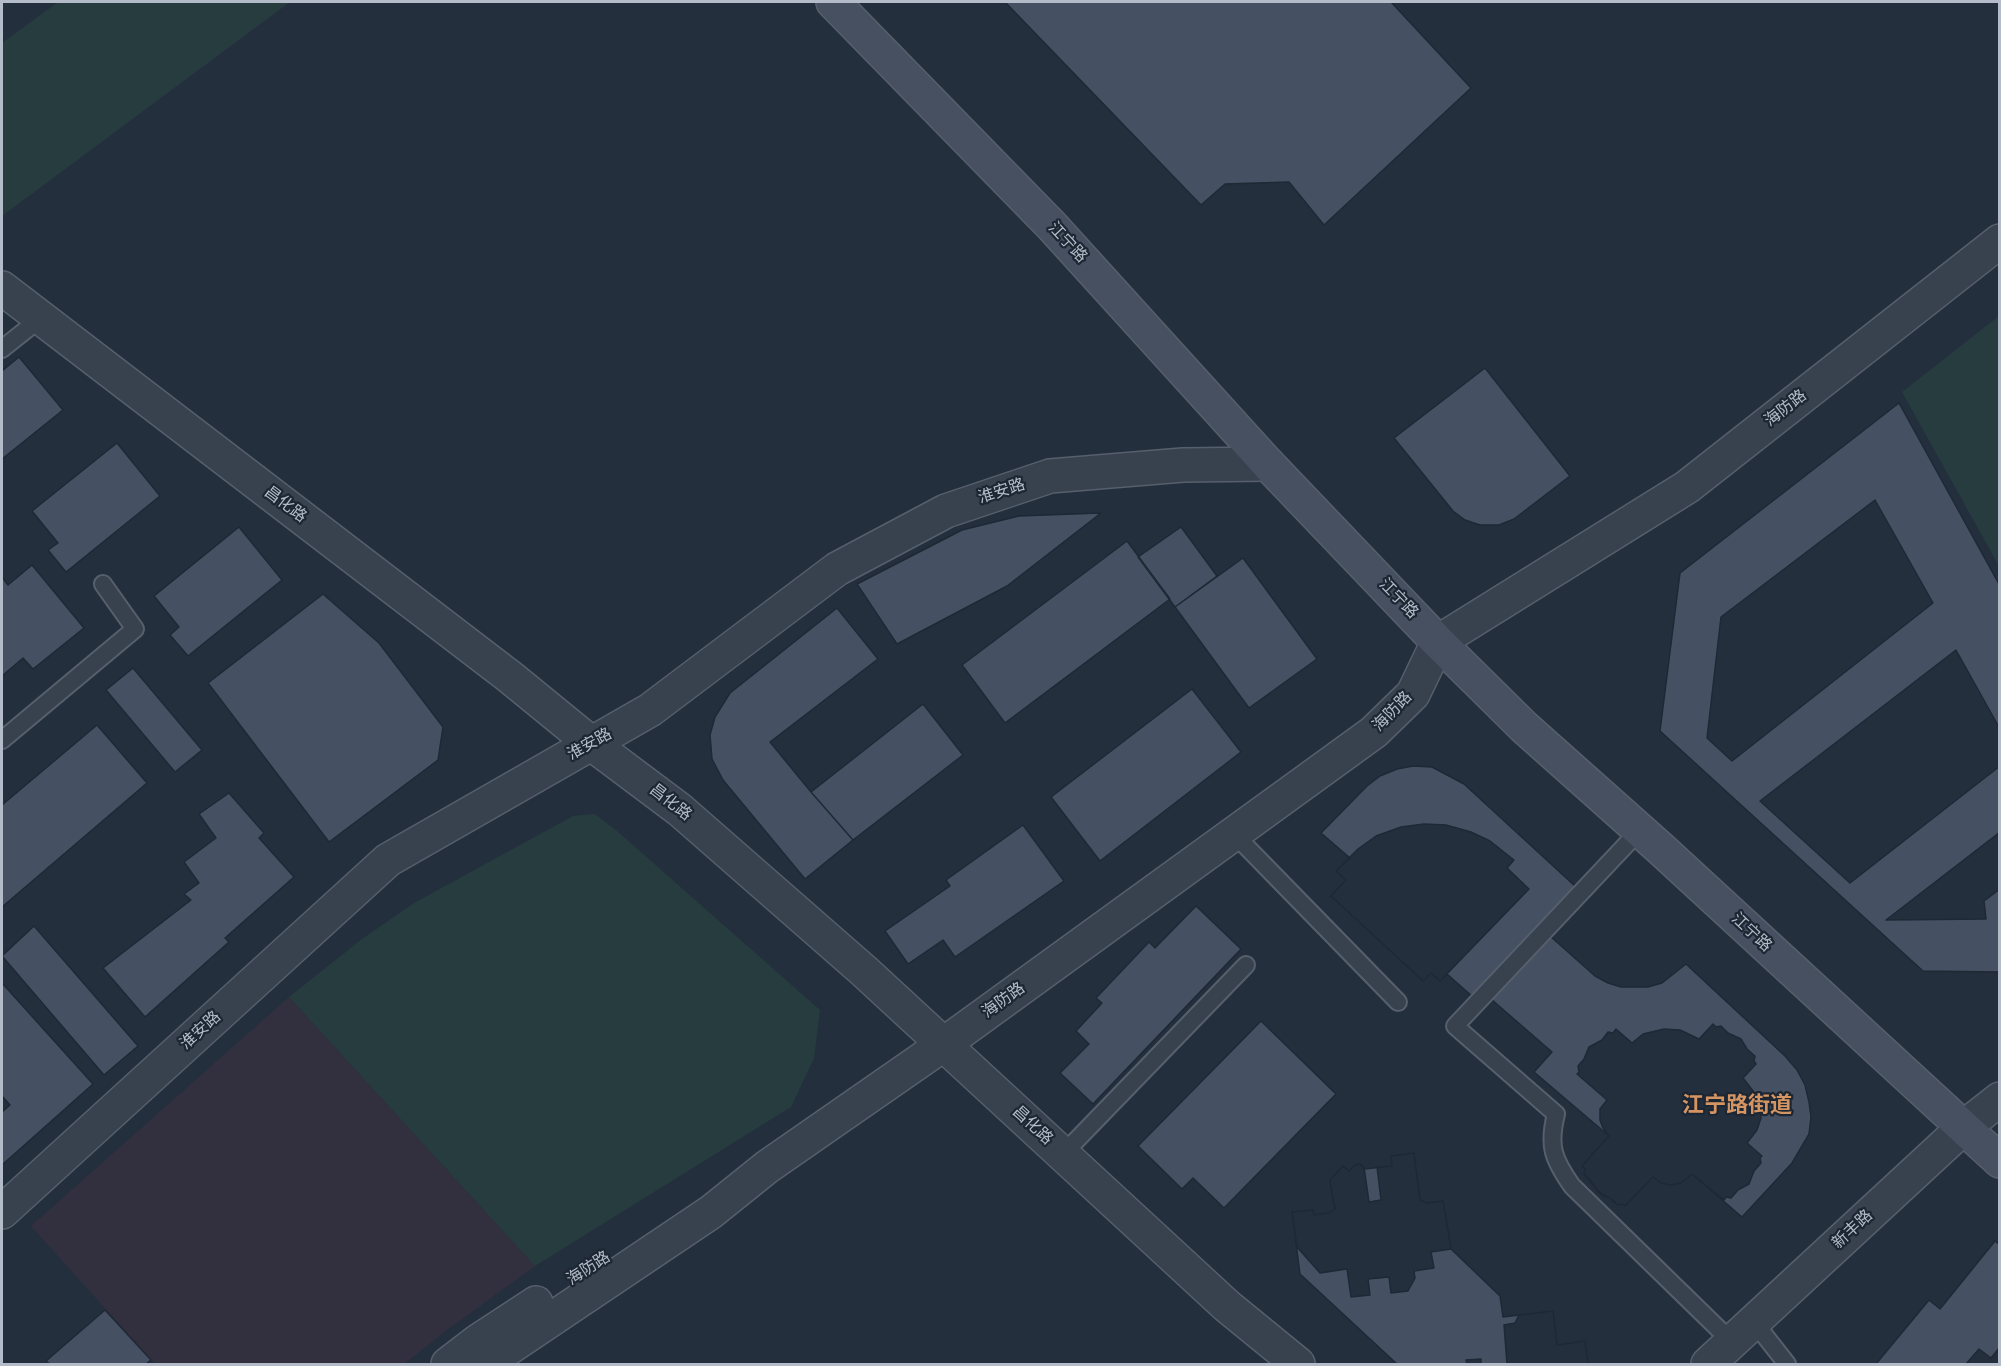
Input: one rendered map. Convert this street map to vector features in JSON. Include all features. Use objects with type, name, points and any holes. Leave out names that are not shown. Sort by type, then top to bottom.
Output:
[{"type":"main road","name":"江宁路","points":[[833,2],[1052,226],[1268,464],[1438,642],[1524,727],[1640,830],[2000,1161]]},
{"type":"street","name":"海防路","points":[[485,1365],[711,1212],[767,1167],[944,1044],[1374,732],[1413,694],[1438,642],[1687,487],[2000,242]]},
{"type":"street","name":"昌化路","points":[[2,288],[680,810],[944,1044],[1227,1306],[1298,1365]]},
{"type":"street","name":"淮安路","points":[[2,1212],[388,860],[650,711],[837,569],[946,511],[1050,476],[1183,465],[1268,464]]},
{"type":"street","name":"新丰路","points":[[1708,1365],[1963,1128],[2000,1099]]},
{"type":"street","name":"海防路","points":[[448,1365],[478,1341],[689,1203],[767,1167]]},
{"type":"lane","points":[[2,349],[40,318]]},
{"type":"lane","points":[[2,740],[135,629],[103,584]]},
{"type":"lane","points":[[1640,830],[1455,1026],[1556,1114],[1551,1132],[1552,1149],[1559,1168],[1572,1186],[1743,1332],[1787,1365]]},
{"type":"lane","points":[[1234,834],[1398,1002]]},
{"type":"lane","points":[[1063,1154],[1246,965]]},
{"type":"shaded area","points":[[289,997],[535,1266],[404,1364],[155,1364],[31,1226]]},
{"type":"green space","points":[[58,2],[290,2],[2,216],[2,43]]},
{"type":"green space","points":[[1999,316],[1999,566],[1902,392]]},
{"type":"green space","points":[[595,814],[820,1010],[814,1058],[791,1107],[535,1266],[289,997],[362,939],[414,903],[573,816]]},
{"type":"building","points":[[1005,2],[1391,2],[1471,88],[1324,225],[1289,182],[1225,184],[1201,205]]},
{"type":"building","points":[[19,357],[63,410],[2,459],[2,371]]},
{"type":"building","points":[[1485,368],[1570,476],[1514,519],[1499,525],[1480,525],[1465,520],[1453,511],[1394,438]]},
{"type":"building","points":[[1899,403],[2000,586],[2000,729],[1956,650],[1760,801],[1850,883],[2000,766],[2000,832],[1886,920],[1986,919],[1984,901],[2000,889],[2000,972],[1923,971],[1660,731],[1680,573]],"holes":[[[1875,500],[1933,603],[1732,761],[1707,738],[1721,617]]]},
{"type":"building","points":[[117,443],[160,496],[66,572],[48,550],[58,543],[32,511]]},
{"type":"building","points":[[1101,513],[1007,586],[897,644],[857,584],[962,530],[1019,516]]},
{"type":"building","points":[[239,527],[282,580],[188,656],[170,635],[179,627],[154,596]]},
{"type":"building","points":[[1181,527],[1217,576],[1175,607],[1138,557]]},
{"type":"building","points":[[1127,541],[1170,599],[1005,723],[962,665]]},
{"type":"building","points":[[1243,558],[1317,659],[1249,708],[1175,607]]},
{"type":"building","points":[[32,565],[84,628],[33,669],[23,658],[2,676],[2,577],[8,585]]},
{"type":"building","points":[[323,594],[379,643],[443,727],[438,760],[329,842],[208,683]]},
{"type":"building","points":[[837,608],[878,659],[770,742],[853,840],[805,879],[723,780],[712,759],[710,735],[715,717],[730,693]]},
{"type":"building","points":[[133,668],[202,750],[175,772],[106,690]]},
{"type":"building","points":[[1192,689],[1241,752],[1100,861],[1051,797]]},
{"type":"building","points":[[923,704],[963,755],[853,840],[811,792]]},
{"type":"building","points":[[97,725],[147,783],[2,907],[2,805]]},
{"type":"building","points":[[1413,766],[1432,767],[1464,784],[1576,887],[1473,997],[1447,974],[1440,981],[1431,973],[1423,981],[1331,896],[1346,880],[1336,871],[1350,858],[1321,833],[1367,786],[1380,776]]},
{"type":"building","points":[[229,793],[264,833],[259,838],[294,877],[225,938],[229,942],[145,1017],[103,968],[191,900],[184,894],[199,883],[184,862],[216,838],[199,814]]},
{"type":"building","points":[[1424,824],[1446,825],[1471,832],[1490,841],[1514,860],[1507,868],[1529,889],[1440,981],[1431,973],[1423,981],[1331,896],[1346,880],[1336,871],[1358,849],[1376,836],[1401,827]]},
{"type":"building","points":[[1023,825],[1064,881],[955,957],[943,940],[908,964],[885,931],[950,886],[946,880]]},
{"type":"building","points":[[1196,906],[1241,949],[1093,1104],[1060,1073],[1089,1044],[1076,1031],[1102,1003],[1096,998],[1149,942],[1155,948]]},
{"type":"building","points":[[34,926],[138,1046],[104,1075],[2,956]]},
{"type":"building","points":[[1550,936],[1595,976],[1621,987],[1648,987],[1662,983],[1686,964],[1785,1056],[1797,1070],[1805,1085],[1809,1102],[1811,1117],[1809,1134],[1792,1163],[1742,1217],[1692,1174],[1681,1183],[1671,1185],[1661,1183],[1653,1177],[1625,1206],[1618,1205],[1602,1195],[1584,1174],[1585,1169],[1582,1166],[1609,1136],[1534,1072],[1552,1052],[1491,999]]},
{"type":"building","points":[[2,983],[93,1084],[2,1165],[2,1112],[10,1105],[2,1096]]},
{"type":"building","points":[[1261,1021],[1336,1094],[1224,1208],[1193,1178],[1182,1189],[1138,1146]]},
{"type":"building","points":[[1713,1024],[1716,1027],[1721,1026],[1728,1033],[1741,1039],[1755,1056],[1756,1064],[1743,1078],[1757,1096],[1760,1104],[1761,1118],[1757,1130],[1747,1143],[1762,1156],[1761,1163],[1754,1171],[1749,1184],[1738,1190],[1731,1198],[1726,1197],[1724,1200],[1692,1174],[1681,1183],[1671,1185],[1661,1183],[1653,1177],[1625,1206],[1618,1205],[1598,1192],[1584,1174],[1585,1169],[1582,1166],[1609,1136],[1600,1120],[1600,1109],[1607,1100],[1577,1074],[1578,1066],[1589,1047],[1602,1040],[1608,1032],[1613,1033],[1616,1029],[1632,1043],[1643,1034],[1664,1029],[1680,1030],[1699,1039]]},
{"type":"building","points":[[1414,1153],[1420,1200],[1427,1203],[1443,1201],[1451,1249],[1431,1252],[1434,1268],[1414,1271],[1415,1278],[1408,1291],[1391,1293],[1389,1277],[1368,1279],[1370,1295],[1351,1297],[1347,1269],[1320,1273],[1297,1247],[1292,1212],[1313,1210],[1314,1215],[1329,1213],[1336,1208],[1330,1180],[1343,1166],[1349,1171],[1355,1165],[1360,1164],[1364,1167],[1369,1202],[1381,1200],[1377,1167],[1392,1166],[1391,1156]]},
{"type":"building","points":[[1414,1153],[1420,1200],[1427,1203],[1443,1201],[1451,1249],[1500,1296],[1503,1317],[1553,1311],[1557,1345],[1585,1341],[1588,1364],[1397,1364],[1300,1274],[1292,1212],[1313,1210],[1314,1215],[1329,1213],[1336,1208],[1330,1180],[1343,1166],[1349,1171],[1355,1165],[1360,1164],[1364,1169],[1392,1166],[1391,1156]]},
{"type":"building","points":[[1995,1241],[2000,1245],[2000,1347],[1991,1358],[1979,1349],[1966,1364],[1876,1364],[1929,1300],[1940,1309]]},
{"type":"building","points":[[105,1310],[151,1360],[146,1364],[50,1364],[46,1361]]},
{"type":"building","points":[[1553,1311],[1557,1345],[1585,1341],[1588,1364],[1507,1364],[1504,1325],[1515,1323],[1519,1315]]},
{"type":"building","points":[[1481,1359],[1481,1364],[1467,1364],[1466,1360]]},
{"type":"district","name":"江宁路街道","points":[[1737,1107]]}]
